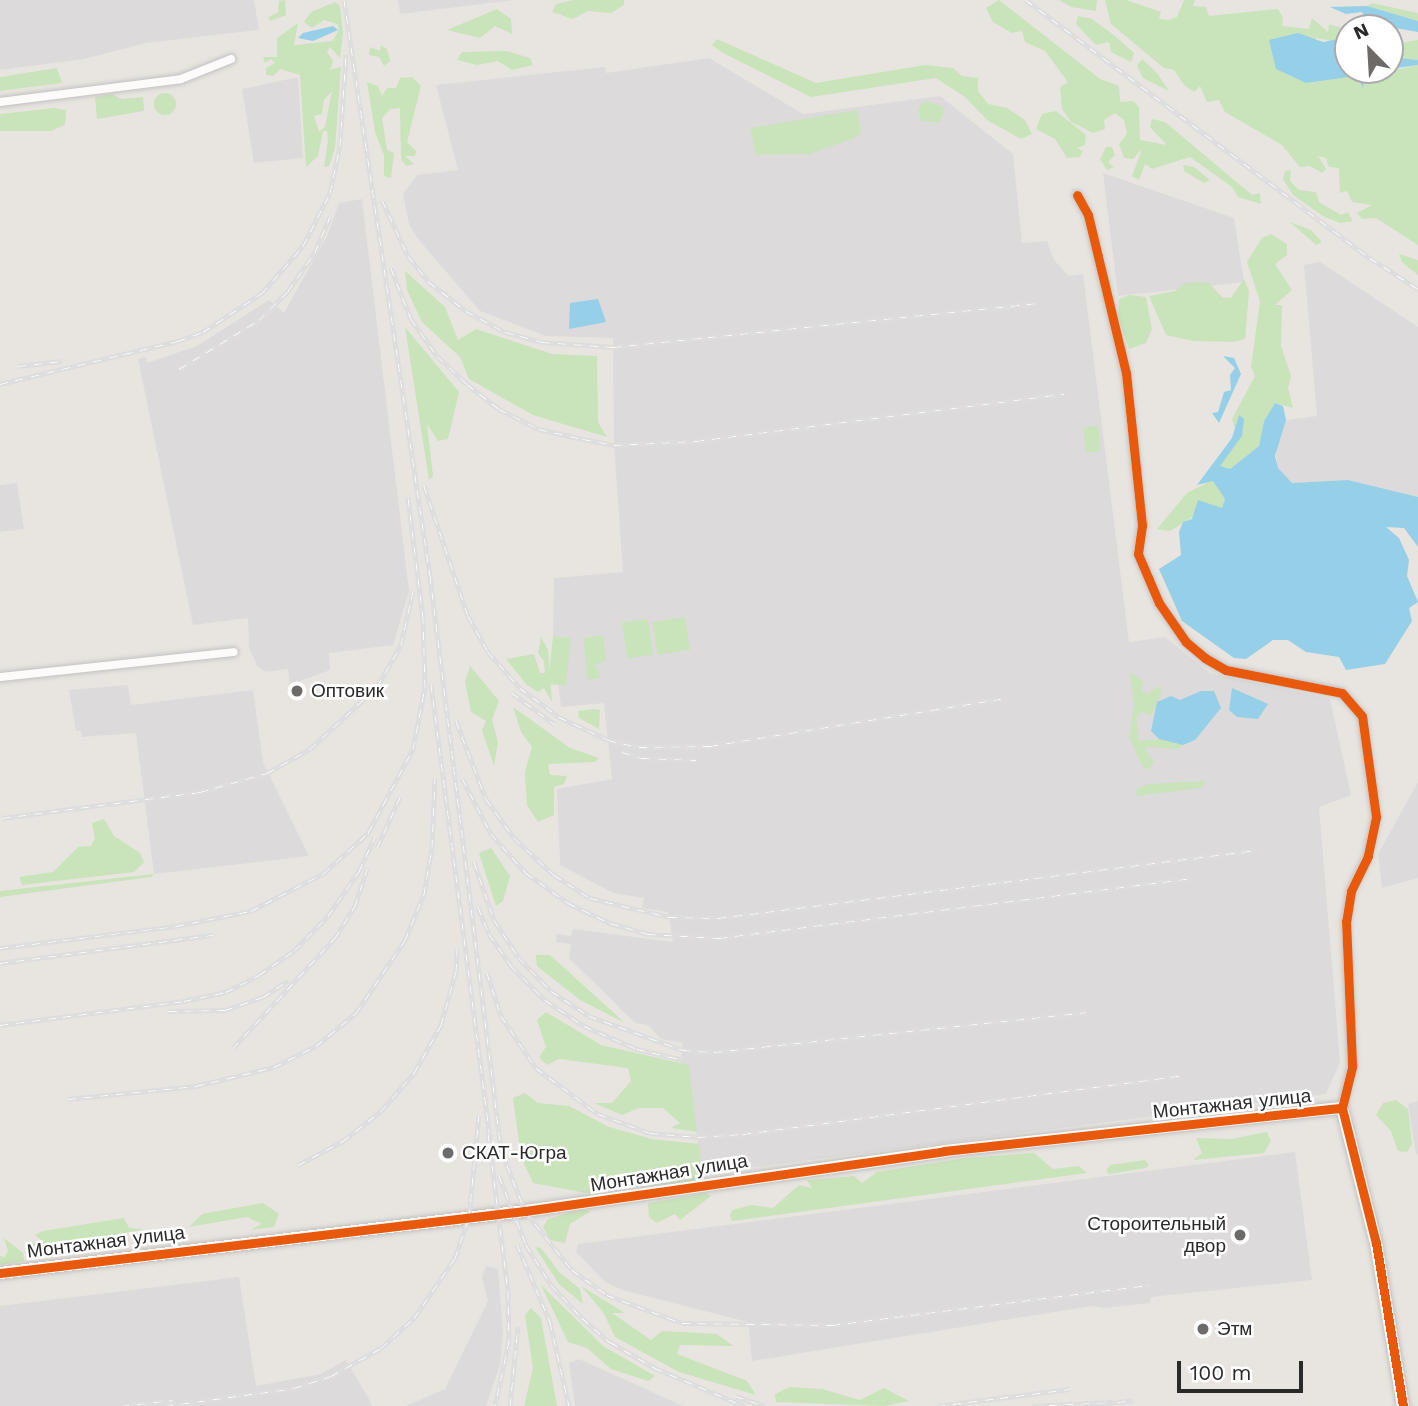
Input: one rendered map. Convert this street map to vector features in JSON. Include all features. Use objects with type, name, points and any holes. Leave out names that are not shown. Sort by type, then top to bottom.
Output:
[{"type":"street","points":[[0,102],[181,79],[231,59]]},
{"type":"street","points":[[1077,195],[1088,215],[1126,373],[1142,525],[1138,554],[1159,603],[1186,642],[1205,658],[1226,670],[1342,693],[1362,716],[1376,817],[1368,856],[1351,891],[1346,921],[1352,1067],[1342,1108],[1376,1243],[1403,1406]]},
{"type":"street","points":[[0,677],[234,652]]},
{"type":"street","name":"Монтажная улица","points":[[0,1273],[539,1210],[944,1151],[1342,1108]]},
{"type":"shaded area","points":[[0,0],[254,0],[259,30],[146,43],[84,59],[0,70]]},
{"type":"shaded area","points":[[398,0],[514,0],[400,14]]},
{"type":"shaded area","points":[[709,58],[803,114],[940,96],[1013,154],[1022,243],[1047,241],[1054,260],[1069,276],[1083,274],[1129,642],[1165,637],[1210,673],[1330,699],[1351,795],[1319,807],[1340,1062],[1326,1094],[702,1174],[688,1065],[680,1066],[683,1043],[661,1039],[648,1025],[635,1023],[569,958],[571,944],[556,942],[557,934],[571,936],[573,929],[673,942],[668,912],[642,908],[644,898],[613,893],[560,865],[557,789],[612,779],[604,703],[561,707],[553,636],[554,578],[623,572],[614,445],[613,338],[546,336],[480,311],[418,239],[409,224],[403,194],[417,175],[458,170],[436,85],[605,67],[606,73]]},
{"type":"shaded area","points":[[298,77],[303,158],[254,163],[242,89]]},
{"type":"shaded area","points":[[1103,173],[1234,218],[1244,282],[1118,296]]},
{"type":"shaded area","points":[[362,199],[409,591],[393,645],[329,653],[330,670],[290,685],[288,669],[266,672],[257,666],[249,647],[248,618],[193,625],[138,359],[146,357],[147,363],[197,346],[269,300],[284,313],[327,236],[339,203]]},
{"type":"shaded area","points":[[1320,262],[1418,327],[1418,497],[1348,480],[1292,483],[1277,468],[1276,445],[1286,420],[1317,416],[1304,265]]},
{"type":"shaded area","points":[[17,483],[24,529],[0,532],[0,485]]},
{"type":"shaded area","points":[[128,685],[131,705],[253,690],[263,762],[309,856],[154,874],[136,733],[82,737],[81,731],[76,731],[69,690]]},
{"type":"shaded area","points":[[1418,782],[1418,878],[1382,888],[1378,854]]},
{"type":"shaded area","points":[[1418,1101],[1418,1154],[1416,1155],[1408,1104]]},
{"type":"shaded area","points":[[1295,1152],[1312,1280],[1151,1297],[1150,1303],[1105,1308],[1091,1306],[752,1361],[748,1322],[622,1290],[605,1282],[576,1252],[578,1244]]},
{"type":"shaded area","points":[[486,1266],[498,1269],[503,1333],[500,1365],[486,1406],[406,1406],[445,1389],[488,1301],[482,1277]]},
{"type":"shaded area","points":[[239,1277],[256,1386],[321,1374],[346,1360],[373,1406],[0,1406],[0,1306]]},
{"type":"shaded area","points":[[579,1359],[683,1406],[575,1406],[569,1363]]},
{"type":"green space","points":[[285,0],[286,15],[270,21],[269,17],[278,12],[279,1]]},
{"type":"green space","points":[[573,0],[624,0],[624,5],[611,13],[588,11],[573,19],[552,12],[556,4]]},
{"type":"green space","points":[[999,0],[1100,79],[1119,86],[1120,102],[1133,101],[1139,107],[1140,140],[1167,145],[1150,127],[1152,119],[1165,122],[1252,195],[1260,193],[1261,204],[1238,197],[1232,187],[1190,157],[1152,169],[1145,164],[1139,180],[1132,176],[1142,149],[1133,159],[1124,158],[1119,144],[1127,134],[1124,120],[1115,113],[1104,120],[1105,129],[1093,133],[1071,122],[1062,109],[1060,87],[1068,82],[1045,51],[1025,42],[1022,31],[1012,33],[993,22],[986,8]]},
{"type":"green space","points":[[1059,0],[1097,0],[1096,11],[1071,7]]},
{"type":"green space","points":[[1105,0],[1126,0],[1161,12],[1159,19],[1169,20],[1177,17],[1184,0],[1195,0],[1193,6],[1206,7],[1209,16],[1278,9],[1283,18],[1282,26],[1309,29],[1312,18],[1328,32],[1329,24],[1334,26],[1334,41],[1316,38],[1306,83],[1334,79],[1334,84],[1404,84],[1404,68],[1418,65],[1418,245],[1376,218],[1362,219],[1357,213],[1372,205],[1352,202],[1347,191],[1340,193],[1339,168],[1329,167],[1326,158],[1318,156],[1326,169],[1322,173],[1310,166],[1300,167],[1282,145],[1225,112],[1219,100],[1207,102],[1200,86],[1194,92],[1184,85],[1174,70],[1164,68],[1111,24]]},
{"type":"green space","points":[[335,2],[340,6],[343,33],[340,58],[330,47],[327,52],[333,61],[330,70],[341,67],[335,148],[329,166],[324,167],[327,131],[323,131],[318,156],[306,167],[300,75],[280,69],[273,76],[266,75],[266,68],[275,63],[271,59],[265,63],[263,57],[277,57],[277,38],[298,23],[294,45],[333,41],[339,29],[337,24],[324,20],[312,28],[304,22],[311,12]],"holes":[[[332,91],[325,127],[319,132],[314,116],[322,114],[324,100]]]},
{"type":"green space","points":[[1372,3],[1418,13],[1418,21],[1404,17],[1404,14],[1367,6]]},
{"type":"green space","points":[[497,9],[511,19],[512,34],[495,26],[480,38],[447,30]]},
{"type":"green space","points":[[1078,16],[1092,19],[1115,36],[1134,53],[1131,62],[1111,52],[1109,42],[1096,45],[1076,24]]},
{"type":"green space","points":[[717,39],[816,83],[925,65],[953,68],[962,76],[978,78],[978,91],[988,104],[1007,108],[1025,120],[1032,134],[1021,139],[987,120],[965,97],[936,78],[811,97],[723,53],[712,45]]},
{"type":"green space","points":[[1418,40],[1418,60],[1404,58],[1404,42]]},
{"type":"green space","points":[[381,45],[387,49],[390,61],[384,66],[379,57],[369,55],[370,47],[380,51]]},
{"type":"green space","points":[[506,51],[530,58],[533,65],[512,70],[498,61],[477,65],[457,60],[462,52]]},
{"type":"green space","points":[[1142,59],[1157,73],[1169,91],[1143,78],[1137,66]]},
{"type":"green space","points":[[57,68],[62,83],[0,91],[0,77]]},
{"type":"green space","points":[[412,77],[421,86],[407,142],[416,151],[415,156],[405,156],[414,164],[406,166],[401,159],[400,108],[390,109],[382,118],[387,150],[394,153],[391,178],[384,176],[384,155],[375,132],[367,82],[378,86],[382,96],[387,88],[396,88],[400,78]]},
{"type":"green space","points":[[165,93],[173,96],[176,104],[173,112],[165,115],[157,112],[154,104],[157,96]]},
{"type":"green space","points":[[111,94],[122,99],[143,97],[144,111],[97,119],[95,97]]},
{"type":"green space","points":[[925,101],[945,107],[940,122],[921,121],[918,109]]},
{"type":"green space","points":[[54,108],[66,110],[65,125],[51,131],[0,131],[0,114]]},
{"type":"green space","points":[[857,110],[861,133],[855,138],[809,154],[755,155],[751,128]]},
{"type":"green space","points":[[1056,111],[1086,135],[1085,145],[1077,148],[1083,151],[1080,157],[1067,158],[1055,139],[1036,129],[1042,114]]},
{"type":"green space","points":[[1106,147],[1112,147],[1115,155],[1108,162],[1114,167],[1107,170],[1100,159]]},
{"type":"green space","points":[[1183,165],[1194,167],[1210,180],[1204,183],[1184,171]]},
{"type":"green space","points":[[1291,170],[1290,181],[1299,190],[1316,192],[1319,202],[1341,215],[1348,212],[1353,221],[1340,223],[1323,216],[1293,195],[1283,179],[1285,171]]},
{"type":"green space","points":[[1290,222],[1311,230],[1322,242],[1316,245]]},
{"type":"green space","points":[[1271,234],[1287,244],[1287,255],[1275,264],[1292,290],[1275,305],[1282,305],[1281,346],[1291,376],[1288,388],[1293,408],[1275,403],[1264,421],[1259,446],[1230,469],[1219,466],[1242,436],[1239,415],[1235,429],[1232,419],[1255,376],[1251,367],[1260,301],[1247,262],[1262,238]]},
{"type":"green space","points":[[1399,254],[1418,260],[1418,275],[1402,262]]},
{"type":"green space","points":[[405,271],[445,307],[458,340],[476,329],[552,354],[597,356],[598,422],[607,437],[533,415],[469,379],[460,357],[422,322],[407,290]]},
{"type":"green space","points":[[1244,279],[1249,291],[1245,339],[1234,342],[1194,341],[1166,335],[1149,296],[1175,291],[1185,283],[1208,282],[1222,297],[1231,298]]},
{"type":"green space","points":[[1130,295],[1146,297],[1152,329],[1146,343],[1129,349],[1118,317],[1119,299]]},
{"type":"green space","points":[[405,327],[459,392],[448,439],[438,441],[427,424],[433,476],[429,480]]},
{"type":"green space","points":[[1098,426],[1101,451],[1086,453],[1083,428]]},
{"type":"green space","points":[[1213,480],[1225,499],[1222,509],[1210,506],[1170,531],[1157,529],[1187,493]]},
{"type":"green space","points":[[685,617],[690,650],[658,655],[652,622]]},
{"type":"green space","points":[[648,619],[653,655],[627,658],[622,623]]},
{"type":"green space","points":[[603,635],[606,660],[595,665],[601,678],[587,680],[584,638]]},
{"type":"green space","points":[[553,636],[571,638],[566,686],[548,684]]},
{"type":"green space","points":[[541,637],[548,650],[552,702],[544,688],[538,692],[527,685],[506,659],[534,654],[540,673],[545,673],[544,661],[538,653]]},
{"type":"green space","points":[[470,666],[499,701],[492,720],[498,742],[494,766],[482,730],[486,721],[471,712],[465,682]]},
{"type":"green space","points":[[1130,672],[1143,681],[1141,690],[1148,694],[1158,686],[1162,692],[1151,716],[1142,712],[1136,717],[1139,741],[1159,739],[1183,745],[1178,749],[1148,747],[1145,750],[1154,761],[1149,769],[1143,768],[1129,738],[1134,705]]},
{"type":"green space","points":[[513,707],[570,748],[599,758],[595,762],[548,764],[550,775],[567,776],[564,784],[554,787],[554,815],[538,822],[527,805],[525,772],[532,747],[521,732]]},
{"type":"green space","points":[[600,710],[599,729],[579,718],[578,711]]},
{"type":"green space","points":[[1207,781],[1201,788],[1137,796],[1136,789],[1148,784]]},
{"type":"green space","points":[[104,819],[114,836],[140,853],[144,862],[134,872],[22,885],[19,877],[53,872],[78,847],[91,846],[95,838],[92,823]]},
{"type":"green space","points":[[491,848],[510,876],[503,901],[496,906],[479,853]]},
{"type":"green space","points":[[154,874],[151,877],[0,897],[0,891]]},
{"type":"green space","points":[[536,955],[550,955],[625,1023],[580,1000],[537,966]]},
{"type":"green space","points":[[546,1012],[601,1045],[689,1065],[697,1132],[671,1128],[680,1123],[663,1108],[639,1108],[622,1115],[594,1103],[612,1103],[631,1081],[628,1068],[559,1059],[547,1065],[539,1057],[546,1047],[537,1020]]},
{"type":"green space","points":[[525,1093],[538,1103],[569,1106],[609,1127],[652,1139],[699,1144],[703,1180],[586,1193],[533,1183],[521,1157],[513,1098]]},
{"type":"green space","points":[[1396,1100],[1408,1109],[1412,1144],[1407,1152],[1398,1151],[1391,1131],[1376,1115],[1383,1103]]},
{"type":"green space","points":[[1267,1132],[1271,1141],[1264,1153],[1193,1160],[1202,1153],[1196,1138],[1231,1139]]},
{"type":"green space","points":[[1034,1153],[1053,1169],[1079,1166],[1087,1173],[732,1221],[730,1216],[732,1210],[752,1205],[773,1208],[799,1185],[812,1188],[807,1180],[854,1176],[862,1183],[877,1172],[965,1158]]},
{"type":"green space","points":[[1145,1160],[1149,1165],[1146,1168],[1109,1174],[1106,1170],[1110,1165]]},
{"type":"green space","points":[[706,1193],[711,1196],[680,1220],[675,1214],[657,1223],[649,1217],[648,1203]]},
{"type":"green space","points":[[263,1203],[279,1214],[274,1227],[250,1230],[262,1224],[247,1217],[189,1227],[202,1214]]},
{"type":"green space","points":[[579,1210],[591,1211],[570,1224],[565,1243],[550,1240],[543,1227],[548,1219]]},
{"type":"green space","points":[[124,1218],[129,1228],[144,1229],[71,1244],[69,1254],[39,1258],[27,1245],[41,1240],[35,1235],[43,1231]]},
{"type":"green space","points":[[4,1238],[23,1253],[24,1261],[0,1265],[0,1256],[5,1257],[8,1251]]},
{"type":"green space","points":[[535,1247],[541,1248],[560,1273],[580,1289],[583,1304],[559,1284]]},
{"type":"green space","points":[[541,1285],[603,1346],[655,1376],[648,1381],[611,1369],[587,1348],[568,1342]]},
{"type":"green space","points":[[581,1286],[625,1313],[612,1313],[651,1340],[662,1331],[717,1334],[733,1346],[680,1345],[677,1354],[747,1381],[756,1395],[679,1372],[615,1337],[603,1312]]},
{"type":"green space","points":[[531,1308],[541,1318],[557,1406],[524,1406],[533,1368],[525,1315]]},
{"type":"green space","points":[[790,1387],[822,1389],[860,1400],[884,1388],[909,1401],[884,1406],[776,1402],[775,1394]]},
{"type":"water","points":[[1367,6],[1394,14],[1346,14],[1330,7]]},
{"type":"water","points":[[1404,17],[1418,21],[1418,32],[1404,30]]},
{"type":"water","points":[[333,26],[338,30],[313,41],[298,38],[303,33]]},
{"type":"water","points":[[1298,33],[1323,42],[1334,40],[1334,79],[1306,83],[1276,69],[1269,40]]},
{"type":"water","points":[[1404,58],[1418,60],[1418,65],[1404,67]]},
{"type":"water","points":[[598,299],[606,322],[569,329],[570,303]]},
{"type":"water","points":[[1223,356],[1234,358],[1241,374],[1219,423],[1212,413],[1218,412],[1224,392],[1231,390],[1230,375],[1235,368]]},
{"type":"water","points":[[1275,403],[1283,406],[1286,420],[1275,456],[1278,468],[1292,483],[1348,480],[1418,497],[1418,547],[1404,528],[1386,527],[1399,538],[1409,560],[1407,576],[1418,602],[1409,608],[1412,621],[1385,664],[1346,670],[1339,657],[1306,652],[1288,640],[1273,640],[1246,659],[1234,658],[1182,621],[1159,569],[1181,555],[1179,532],[1183,522],[1192,519],[1198,500],[1222,508],[1225,499],[1213,481],[1197,485],[1232,438],[1239,415],[1244,419],[1242,436],[1220,466],[1230,469],[1259,446],[1264,421]]},
{"type":"water","points":[[1232,688],[1268,704],[1258,719],[1237,717],[1229,710]]},
{"type":"water","points":[[1201,691],[1214,691],[1221,708],[1195,740],[1183,745],[1159,739],[1151,731],[1157,702],[1171,696],[1180,700]]},
{"type":"railway","points":[[344,0],[430,576],[501,1150],[525,1211],[572,1270],[607,1295],[682,1323],[832,1325],[1149,1285]]},
{"type":"railway","points":[[1026,0],[1370,258],[1418,289]]},
{"type":"railway","points":[[0,384],[178,341],[203,332],[262,293],[303,246],[330,193],[340,145],[346,54]]},
{"type":"railway","points":[[382,200],[408,256],[429,282],[466,311],[505,332],[542,342],[613,347],[1036,303]]},
{"type":"railway","points":[[179,369],[259,320],[288,291],[315,252],[330,217]]},
{"type":"railway","points":[[391,268],[411,319],[437,356],[467,384],[499,409],[539,429],[614,445],[696,441],[1064,394]]},
{"type":"railway","points":[[18,366],[62,361]]},
{"type":"railway","points":[[424,486],[468,616],[488,652],[520,688],[559,717],[608,740],[639,747],[710,746],[1001,699]]},
{"type":"railway","points":[[0,948],[176,926],[251,911],[324,873],[368,833],[413,749],[425,687],[423,618],[408,497]]},
{"type":"railway","points":[[2,818],[200,792],[267,773],[310,749],[377,687],[401,645],[413,591]]},
{"type":"railway","points":[[431,684],[490,1138]]},
{"type":"railway","points":[[512,693],[554,724]]},
{"type":"railway","points":[[456,721],[486,799],[514,838],[554,875],[590,898],[669,917],[718,918],[1257,850]]},
{"type":"railway","points":[[622,752],[642,758],[696,760]]},
{"type":"railway","points":[[68,1099],[196,1086],[274,1067],[316,1046],[356,1013],[405,940],[424,894],[432,847],[435,778]]},
{"type":"railway","points":[[462,778],[491,834],[526,873],[568,903],[610,923],[648,934],[719,938],[1191,878]]},
{"type":"railway","points":[[377,848],[400,797]]},
{"type":"railway","points":[[0,1025],[184,1001],[226,992],[259,975],[295,950],[328,916],[359,871],[375,836]]},
{"type":"railway","points":[[474,862],[494,920],[519,958],[551,991],[589,1016],[683,1050],[714,1052],[1086,1012]]},
{"type":"railway","points":[[233,1048],[335,938],[355,906],[367,868]]},
{"type":"railway","points":[[478,907],[489,934],[511,966],[545,1000],[584,1026],[637,1049],[684,1060]]},
{"type":"railway","points":[[0,963],[212,935]]},
{"type":"railway","points":[[298,1165],[343,1141],[381,1111],[414,1073],[441,1025],[456,971],[457,949]]},
{"type":"railway","points":[[487,973],[501,1016],[536,1068],[598,1114],[650,1133],[698,1137],[743,1134],[1179,1076]]},
{"type":"railway","points":[[169,1011],[225,1010],[263,997],[288,981]]},
{"type":"railway","points":[[165,1406],[294,1388],[331,1376],[381,1348],[414,1318],[455,1258],[469,1217],[479,1115]]},
{"type":"railway","points":[[488,1133],[508,1291],[509,1341],[495,1406]]},
{"type":"railway","points":[[499,1176],[526,1245],[551,1285],[582,1318],[610,1342],[655,1368],[744,1406]]},
{"type":"railway","points":[[517,1244],[550,1322],[569,1406]]},
{"type":"railway","points":[[510,1406],[518,1326]]},
{"type":"railway","points":[[937,1406],[1070,1389]]},
{"type":"railway","points":[[735,1396],[765,1406]]},
{"type":"railway","points":[[121,1406],[173,1400]]},
{"type":"railway","points":[[1102,1404],[1133,1400]]},
{"type":"railway","points":[[1033,1406],[1112,1402]]},
{"type":"cycle path","points":[[1077,195],[1088,215],[1126,373],[1142,525],[1138,554],[1159,603],[1186,642],[1205,658],[1226,670],[1342,693],[1362,716],[1376,817],[1368,856],[1351,891],[1346,921],[1352,1067],[1342,1108],[1376,1243],[1403,1406]]},
{"type":"cycle path","points":[[0,1273],[525,1211],[944,1151],[1342,1108]]},
{"type":"place","name":"Оптовик","points":[[297,691]]},
{"type":"place","name":"СКАТ-Югра","points":[[448,1153]]},
{"type":"place","name":"Стороительный двор","points":[[1240,1235]]},
{"type":"place","name":"Этм","points":[[1203,1329]]}]
